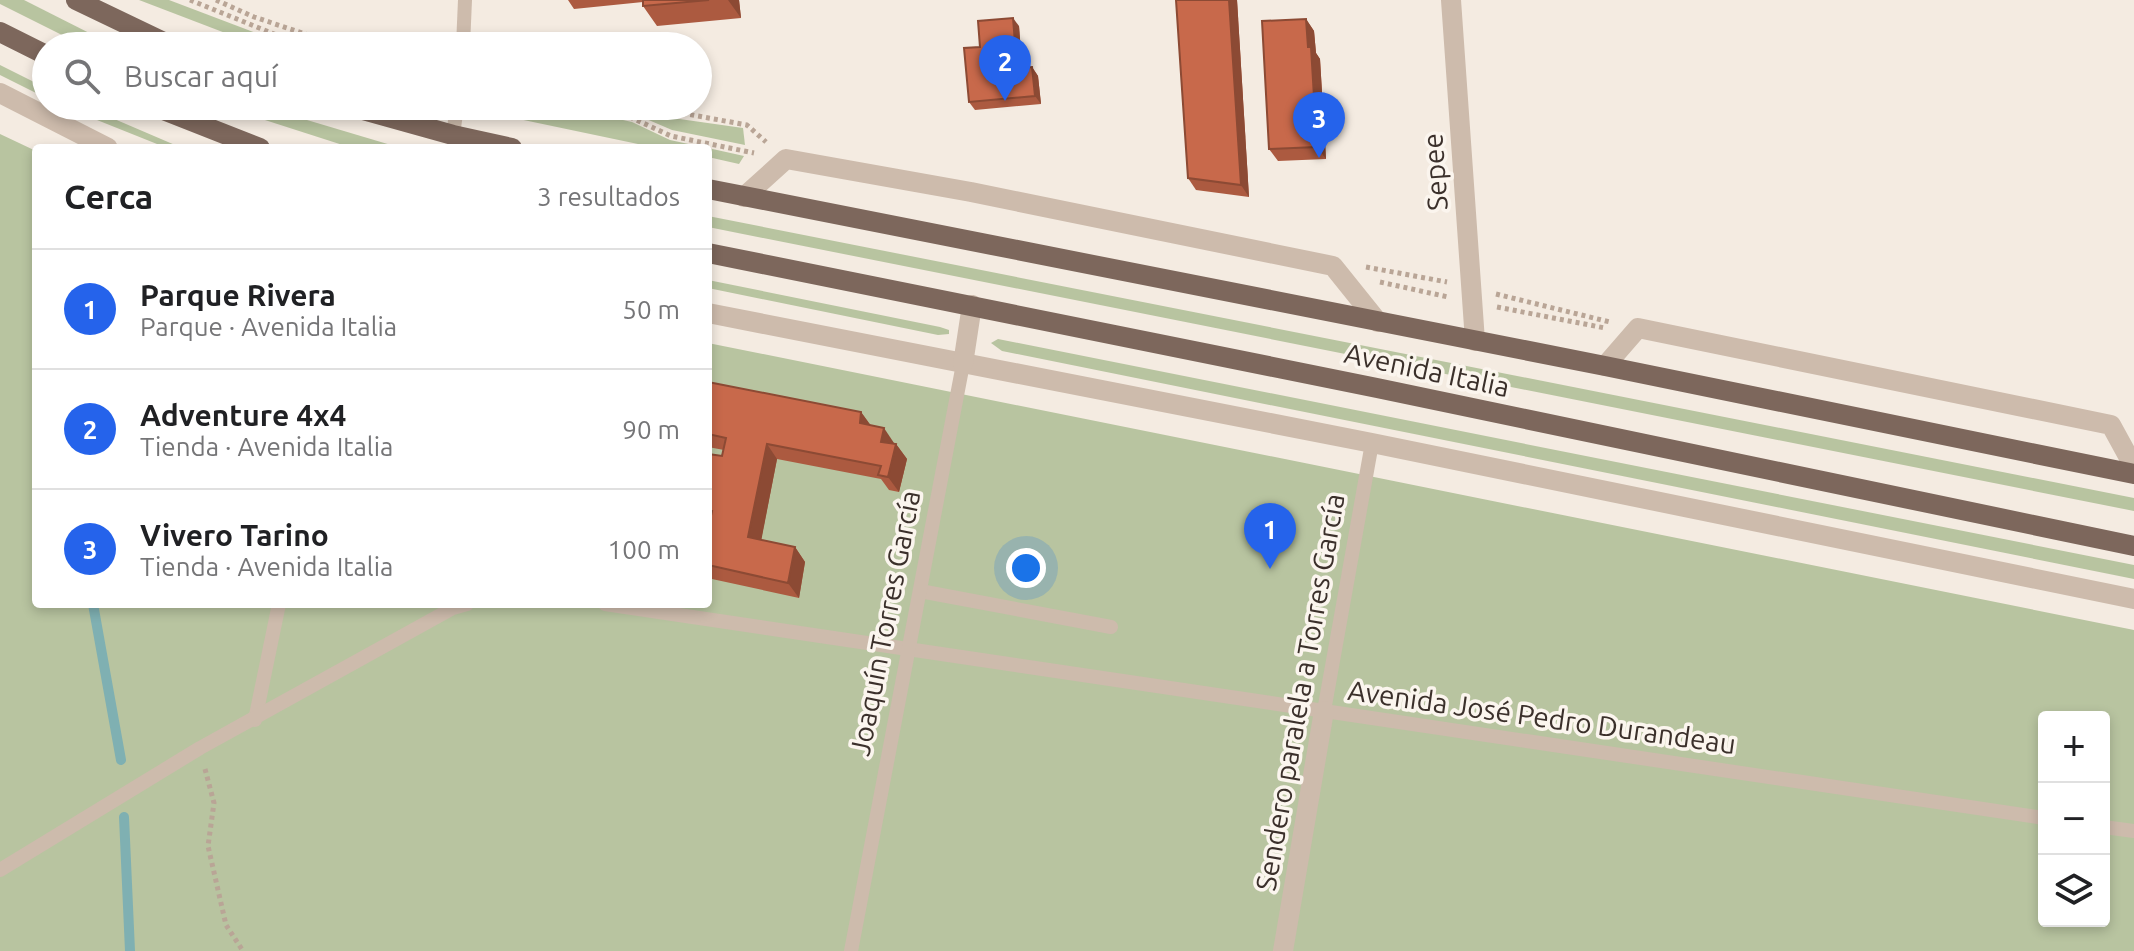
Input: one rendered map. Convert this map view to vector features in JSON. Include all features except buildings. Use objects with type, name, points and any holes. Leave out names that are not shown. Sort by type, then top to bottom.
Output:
[{"type":"main road","points":[[76,0],[143,32]]},
{"type":"main road","points":[[0,32],[32,48]]},
{"type":"main road","points":[[189,120],[250,144]]},
{"type":"main road","points":[[399,120],[494,144]]},
{"type":"main road","name":"Avenida Italia","points":[[712,190],[2134,474]]},
{"type":"main road","name":"Avenida Italia","points":[[712,254],[2134,546]]},
{"type":"street","name":"Sepee","points":[[1451,0],[1475,341]]},
{"type":"street","points":[[0,93],[32,109]]},
{"type":"street","points":[[53,120],[100,144]]},
{"type":"street","points":[[744,197],[786,159]]},
{"type":"street","name":"Avenida Italia","points":[[786,159],[971,192],[1333,266],[1378,322]]},
{"type":"street","name":"Joaquín Torres García","points":[[963,364],[972,305]]},
{"type":"street","points":[[712,314],[1372,443],[2134,599]]},
{"type":"street","points":[[1605,366],[1638,328],[2111,425],[2134,467]]},
{"type":"street","name":"Sendero paralela a Torres García","points":[[1283,951],[1324,711]]},
{"type":"lane","points":[[464,32],[465,0]]},
{"type":"lane","points":[[453,135],[455,120]]},
{"type":"lane","name":"Joaquín Torres García","points":[[851,951],[963,364]]},
{"type":"lane","name":"Sendero paralela a Torres García","points":[[1324,711],[1372,443]]},
{"type":"lane","points":[[920,591],[1111,627]]},
{"type":"lane","points":[[255,720],[278,608]]},
{"type":"lane","points":[[0,870],[200,748],[453,608]]},
{"type":"lane","name":"Avenida José Pedro Durandeau","points":[[631,608],[2038,817]]},
{"type":"lane","points":[[2110,828],[2134,831]]},
{"type":"path","points":[[190,0],[269,32]]},
{"type":"path","points":[[216,0],[300,32]]},
{"type":"path","points":[[712,119],[747,125],[786,159]]},
{"type":"path","points":[[636,120],[671,136],[711,144]]},
{"type":"path","points":[[712,144],[786,159]]},
{"type":"path","points":[[200,748],[214,803],[208,846],[226,925],[243,951]]},
{"type":"green space","points":[[0,0],[24,0],[87,32],[56,32],[0,4]]},
{"type":"green space","points":[[139,0],[169,0],[253,32],[222,32]]},
{"type":"green space","points":[[0,65],[32,81],[32,91],[0,75]]},
{"type":"green space","points":[[97,120],[117,120],[173,144],[157,144]]},
{"type":"green space","points":[[265,120],[307,120],[388,144],[340,144]]},
{"type":"green space","points":[[524,120],[623,120],[670,140],[688,144],[638,144]]},
{"type":"green space","points":[[649,120],[686,120],[743,128],[745,145],[672,130]]},
{"type":"green space","points":[[0,134],[32,149],[32,608],[712,608],[712,344],[2134,630],[2134,951],[0,951]]},
{"type":"green space","points":[[712,149],[744,156],[739,164],[712,158]]},
{"type":"green space","points":[[712,217],[2134,498],[2134,511],[712,228]]},
{"type":"green space","points":[[712,281],[949,330],[949,334],[938,335],[712,289]]},
{"type":"green space","points":[[998,339],[2134,565],[2134,579],[1002,351],[991,343]]},
{"type":"waterway","points":[[94,608],[121,760]]},
{"type":"waterway","points":[[124,817],[130,951]]},
{"type":"place","name":"Adventure 4x4","points":[[1005,101]]},
{"type":"place","name":"Vivero Tarino","points":[[1319,158]]},
{"type":"place","name":"Parque Rivera","points":[[1270,569]]}]
